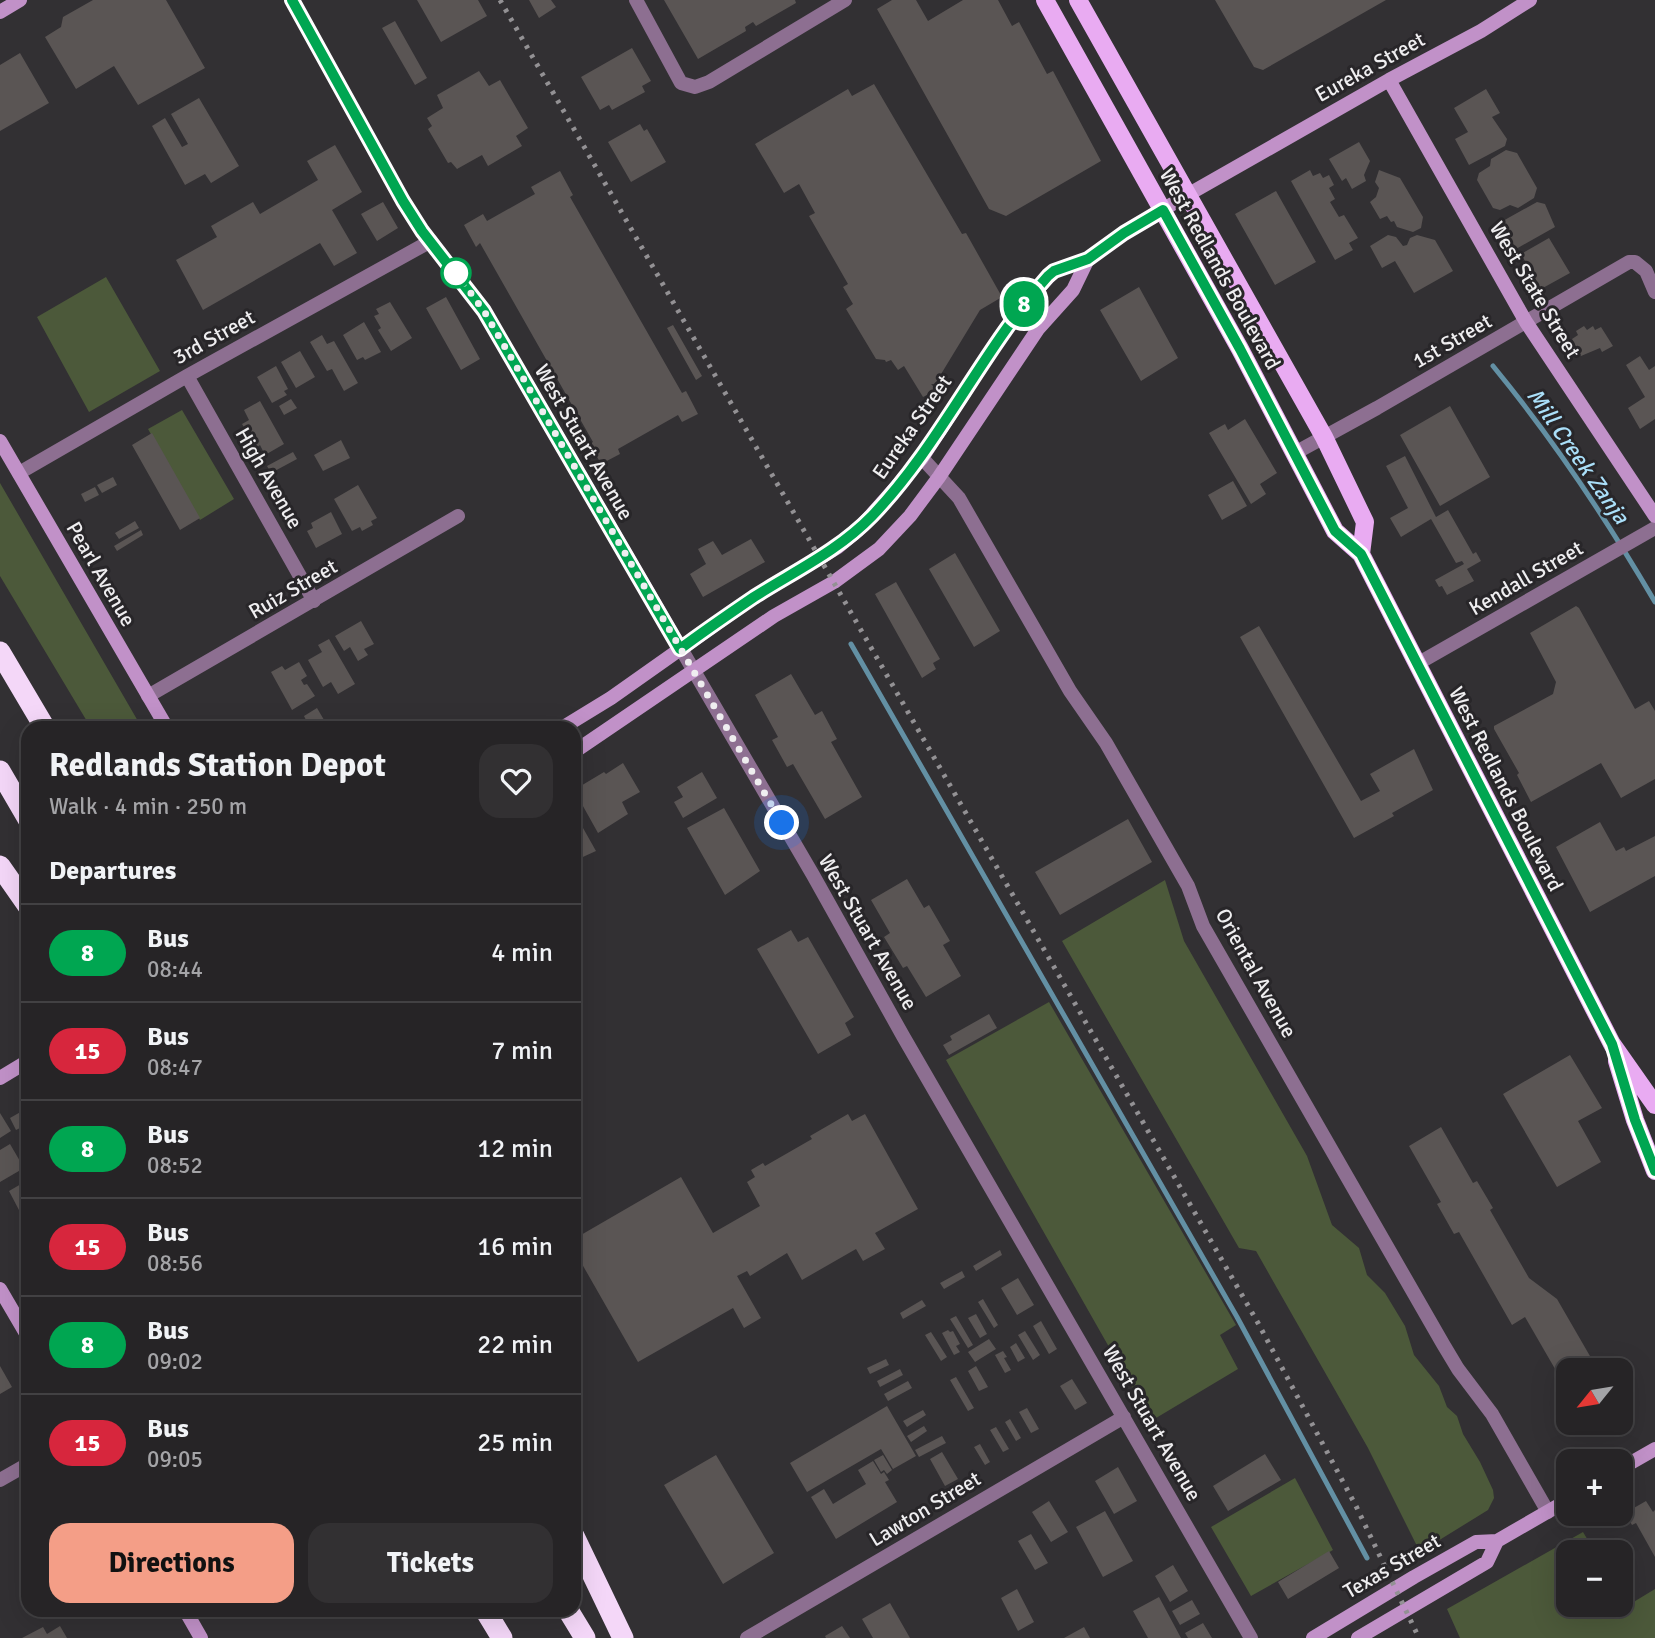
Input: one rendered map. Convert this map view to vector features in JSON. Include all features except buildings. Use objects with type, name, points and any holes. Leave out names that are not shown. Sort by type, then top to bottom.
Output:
[{"type":"highway","points":[[0,652],[41,721]]},
{"type":"highway","points":[[0,771],[21,807]]},
{"type":"highway","points":[[0,866],[21,896]]},
{"type":"highway","points":[[581,1551],[623,1638]]},
{"type":"highway","points":[[489,1617],[502,1638]]},
{"type":"highway","points":[[572,1617],[585,1638]]},
{"type":"main road","name":"West Redlands Boulevard","points":[[1045,0],[1163,210],[1335,531],[1361,554],[1612,1044],[1655,1105]]},
{"type":"main road","name":"West Redlands Boulevard","points":[[1078,0],[1324,437],[1365,522],[1361,554]]},
{"type":"main road","name":"West Redlands Boulevard","points":[[1612,1044],[1635,1120],[1655,1171]]},
{"type":"street","points":[[0,12],[20,0]]},
{"type":"street","name":"West Stuart Avenue","points":[[292,0],[403,201],[484,311],[1251,1638]]},
{"type":"street","points":[[636,0],[681,83],[687,87],[699,87],[845,0]]},
{"type":"street","name":"Eureka Street","points":[[573,721],[611,698],[754,597],[838,547],[872,516],[922,458],[1022,306],[1054,271],[1088,259],[1124,233],[1189,194],[1481,31],[1530,0]]},
{"type":"street","name":"West State Street","points":[[1389,80],[1526,322],[1655,516]]},
{"type":"street","name":"3rd Street","points":[[19,473],[431,241]]},
{"type":"street","name":"Eureka Street","points":[[581,747],[774,616],[834,582],[879,549],[910,516],[939,477],[1038,329],[1073,290],[1088,259]]},
{"type":"street","name":"1st Street","points":[[1294,453],[1629,262],[1635,262],[1646,271],[1655,292]]},
{"type":"street","name":"High Avenue","points":[[187,376],[314,601]]},
{"type":"street","name":"Pearl Avenue","points":[[0,441],[163,721]]},
{"type":"street","name":"Oriental Avenue","points":[[922,458],[959,498],[1070,691],[1106,743],[1188,886],[1203,926],[1443,1344],[1492,1414],[1548,1512]]},
{"type":"street","name":"Ruiz Street","points":[[148,696],[457,516]]},
{"type":"street","name":"Kendall Street","points":[[1417,664],[1655,528]]},
{"type":"street","points":[[0,1078],[21,1065]]},
{"type":"street","points":[[0,1289],[21,1325]]},
{"type":"street","name":"Lawton Street","points":[[747,1638],[1124,1417]]},
{"type":"street","points":[[1633,1462],[1655,1449]]},
{"type":"street","points":[[0,1480],[21,1468]]},
{"type":"street","name":"Texas Street","points":[[1313,1638],[1476,1542],[1497,1541],[1556,1507]]},
{"type":"street","name":"Texas Street","points":[[1358,1638],[1487,1562],[1497,1541]]},
{"type":"street","points":[[189,1617],[201,1638]]},
{"type":"green space","points":[[106,277],[160,371],[89,412],[37,317]]},
{"type":"green space","points":[[182,410],[234,499],[200,520],[148,429]]},
{"type":"green space","points":[[0,483],[138,721],[87,721],[0,576]]},
{"type":"green space","points":[[1165,880],[1184,941],[1307,1156],[1332,1225],[1359,1248],[1367,1275],[1385,1293],[1405,1326],[1414,1355],[1439,1386],[1447,1407],[1457,1416],[1463,1434],[1493,1490],[1494,1498],[1488,1510],[1420,1552],[1368,1448],[1256,1251],[1239,1248],[1062,941]]},
{"type":"green space","points":[[1049,1002],[1236,1325],[1220,1335],[1238,1369],[1151,1421],[946,1060]]},
{"type":"green space","points":[[1295,1478],[1333,1550],[1251,1596],[1211,1527]]},
{"type":"green space","points":[[1583,1532],[1588,1540],[1569,1540]]},
{"type":"green space","points":[[1556,1547],[1556,1617],[1633,1617],[1633,1602],[1655,1589],[1655,1638],[1460,1638],[1447,1609]]},
{"type":"waterway","name":"Mill Creek Zanja","points":[[1493,366],[1578,481],[1655,602]]},
{"type":"waterway","points":[[851,644],[1237,1317],[1367,1558]]},
{"type":"railway","points":[[500,0],[1258,1323],[1356,1506],[1419,1638]]},
{"type":"bus line","name":"8","points":[[292,0],[403,201],[422,231],[484,311],[680,649],[754,597],[838,547],[857,531],[922,458],[1006,328],[1048,276],[1054,271],[1088,259],[1163,210],[1240,349],[1335,531],[1361,554],[1612,1044],[1635,1120],[1655,1171]]},
{"type":"route","points":[[456,273],[484,311],[782,823]]}]
